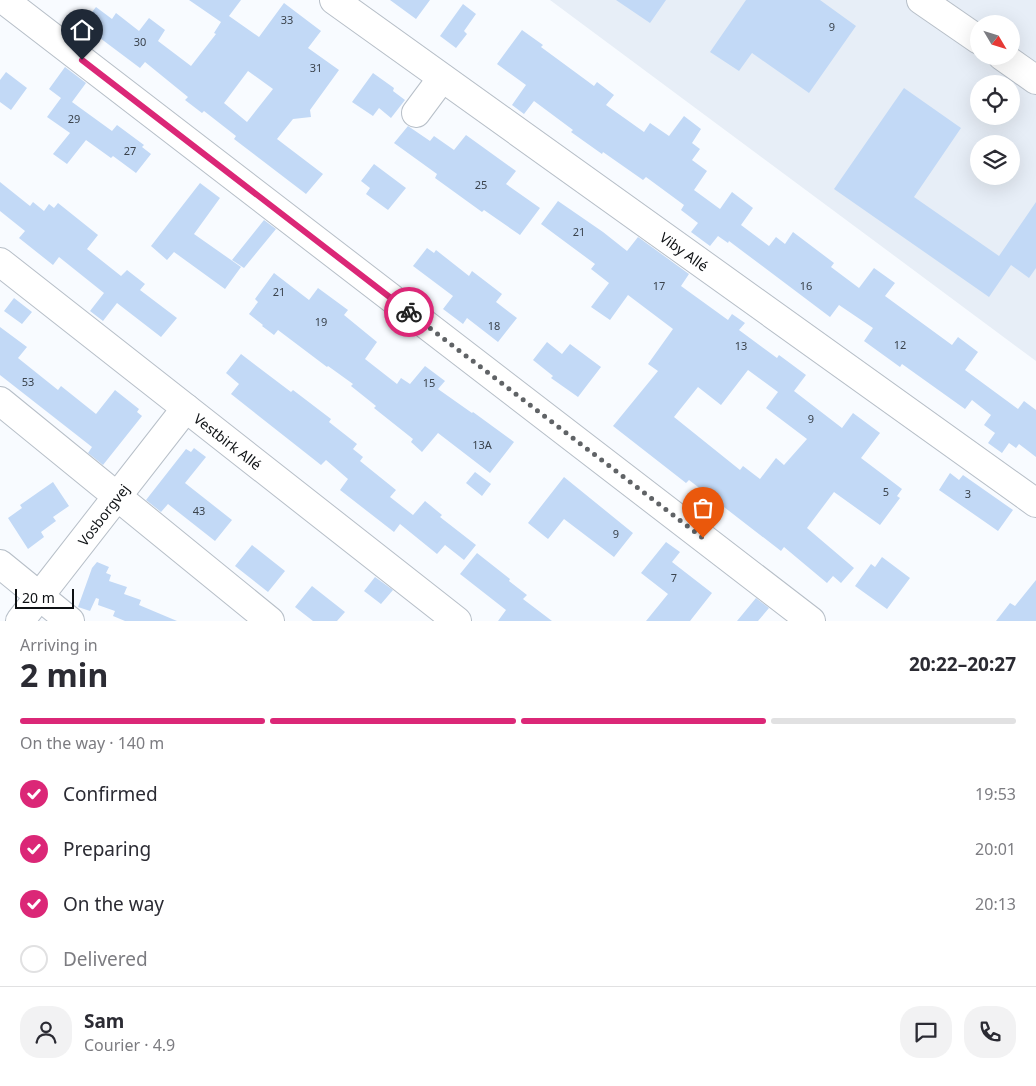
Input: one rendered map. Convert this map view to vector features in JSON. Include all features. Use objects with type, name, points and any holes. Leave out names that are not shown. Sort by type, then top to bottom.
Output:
[{"type":"street","points":[[4,0],[811,621]]},
{"type":"street","name":"Viby Allé","points":[[334,0],[1036,503]]},
{"type":"street","points":[[921,0],[970,34]]},
{"type":"street","points":[[1015,65],[1036,80]]},
{"type":"street","points":[[416,113],[442,78]]},
{"type":"street","name":"Vestbirk Allé","points":[[0,262],[457,621]]},
{"type":"street","points":[[0,401],[270,621]]},
{"type":"street","name":"Vosborgvej","points":[[20,621],[186,408]]},
{"type":"street","points":[[0,564],[70,621]]},
{"type":"shaded area","points":[[550,0],[1036,0],[1036,361]]},
{"type":"building","points":[[189,0],[241,0],[229,16],[259,37],[284,3],[321,31],[308,48],[339,70],[310,110],[311,117],[293,119],[277,139],[323,174],[306,194],[234,139],[236,136],[204,111],[202,113],[185,100],[188,97],[145,62],[140,68],[96,35],[94,38],[80,27],[96,7],[112,19],[116,13],[139,31],[149,18],[165,30],[158,41],[191,66],[216,34],[214,33],[221,22]],"holes":[[[248,71],[273,89],[247,122],[224,103]]]},
{"type":"building","points":[[390,0],[430,0],[416,19]]},
{"type":"building","points":[[616,0],[666,0],[650,23]]},
{"type":"building","points":[[746,0],[820,0],[856,26],[809,93],[752,53],[739,71],[710,52]]},
{"type":"building","points":[[463,4],[476,14],[464,31],[467,34],[456,48],[440,36]]},
{"type":"building","points":[[522,30],[543,45],[541,47],[594,86],[597,82],[614,95],[606,105],[644,132],[650,123],[669,136],[684,116],[701,129],[692,143],[700,149],[692,160],[707,171],[694,190],[720,209],[732,192],[753,208],[741,225],[769,246],[776,237],[785,244],[793,232],[834,263],[831,267],[859,288],[874,268],[895,283],[885,296],[952,345],[958,337],[978,352],[965,370],[1018,409],[1024,401],[1036,410],[1036,457],[1019,444],[1016,448],[1009,443],[1002,453],[988,443],[995,433],[984,425],[991,415],[972,400],[965,409],[902,364],[900,367],[864,341],[873,328],[839,305],[830,317],[729,241],[728,243],[718,236],[710,246],[691,232],[698,223],[681,210],[684,205],[646,177],[643,180],[603,152],[602,154],[571,132],[573,130],[534,101],[524,114],[512,105],[526,85],[497,64]]},
{"type":"building","points":[[65,67],[86,83],[72,102],[112,131],[117,125],[144,145],[142,147],[151,154],[136,173],[113,156],[111,158],[86,140],[67,164],[53,154],[70,133],[47,117],[61,98],[49,89]]},
{"type":"building","points":[[6,72],[27,88],[11,110],[0,102],[0,80]]},
{"type":"building","points":[[373,73],[394,88],[393,91],[405,100],[391,118],[379,108],[373,116],[352,102]]},
{"type":"building","points":[[904,88],[961,128],[914,197],[999,256],[1036,202],[1036,268],[1029,278],[1011,265],[989,297],[834,189]]},
{"type":"building","points":[[408,126],[430,141],[434,136],[454,150],[466,135],[516,171],[506,184],[540,208],[520,235],[484,210],[482,212],[435,178],[437,174],[394,143]]},
{"type":"building","points":[[374,164],[406,188],[388,210],[366,194],[370,188],[361,181]]},
{"type":"building","points":[[0,182],[30,206],[33,202],[44,211],[49,204],[54,208],[58,203],[98,235],[87,249],[121,276],[127,270],[145,284],[140,290],[177,318],[161,337],[117,303],[103,321],[90,311],[104,293],[59,257],[53,265],[19,238],[25,231],[0,211]]},
{"type":"building","points":[[200,183],[220,198],[194,234],[241,267],[225,289],[174,252],[167,260],[151,246]]},
{"type":"building","points":[[558,201],[627,251],[638,237],[689,274],[681,286],[728,320],[732,314],[745,323],[739,330],[777,358],[779,355],[806,375],[794,391],[842,428],[853,413],[880,433],[861,458],[902,489],[897,496],[900,498],[880,525],[834,492],[807,528],[854,568],[841,583],[833,576],[827,583],[784,547],[781,551],[689,480],[686,483],[613,426],[658,371],[648,364],[673,329],[628,295],[610,320],[591,307],[609,283],[591,269],[595,264],[541,224]],"holes":[[[748,370],[778,392],[766,408],[807,439],[784,465],[776,458],[760,479],[743,466],[740,470],[674,417],[698,387],[721,405]]]},
{"type":"building","points":[[264,220],[276,229],[244,268],[232,260]]},
{"type":"building","points":[[427,248],[434,253],[436,250],[469,276],[472,271],[502,294],[496,302],[517,318],[498,342],[467,318],[463,324],[443,309],[453,296],[413,266]]},
{"type":"building","points":[[274,273],[309,300],[318,288],[348,310],[344,315],[377,342],[365,359],[397,384],[401,378],[410,384],[425,366],[445,381],[438,389],[514,442],[490,473],[438,433],[422,452],[411,442],[413,439],[374,408],[376,406],[351,386],[353,384],[278,330],[274,335],[249,314],[258,302],[255,299]]},
{"type":"building","points":[[14,298],[32,312],[22,324],[4,311]]},
{"type":"building","points":[[0,327],[27,347],[18,358],[58,390],[61,386],[96,414],[115,390],[139,409],[137,412],[142,416],[103,465],[88,453],[92,447],[0,375]]},
{"type":"building","points":[[547,342],[562,354],[570,344],[601,367],[578,397],[551,378],[553,376],[533,360]]},
{"type":"building","points":[[241,354],[291,392],[293,390],[331,419],[329,422],[357,444],[353,449],[363,457],[360,461],[396,490],[390,497],[413,515],[425,501],[442,515],[440,517],[476,545],[464,560],[445,545],[437,554],[400,524],[394,532],[340,490],[348,479],[326,460],[321,465],[231,394],[239,384],[226,373]]},
{"type":"building","points":[[194,448],[206,457],[185,483],[232,520],[215,541],[168,504],[161,512],[146,500],[186,449],[191,452]]},
{"type":"building","points":[[475,472],[491,484],[482,496],[466,483]]},
{"type":"building","points":[[950,473],[959,480],[963,475],[1013,510],[998,531],[939,490]]},
{"type":"building","points":[[564,477],[633,533],[614,557],[564,519],[548,539],[528,523]]},
{"type":"building","points":[[53,482],[69,506],[53,517],[56,521],[41,532],[44,537],[28,549],[8,518],[22,508],[20,505]]},
{"type":"building","points":[[666,542],[680,552],[672,562],[712,593],[690,621],[646,621],[668,594],[641,573]]},
{"type":"building","points":[[252,545],[285,571],[268,592],[235,566]]},
{"type":"building","points":[[477,553],[527,595],[523,599],[552,621],[498,621],[506,610],[460,574]]},
{"type":"building","points":[[882,557],[910,578],[887,609],[855,586],[871,564],[875,567]]},
{"type":"building","points":[[97,562],[109,567],[106,573],[111,575],[109,581],[127,587],[124,594],[141,600],[139,605],[177,621],[125,621],[113,616],[115,611],[98,605],[99,599],[96,598],[90,611],[78,607],[92,568]]},
{"type":"building","points":[[375,577],[393,590],[381,604],[364,591]]},
{"type":"building","points":[[1036,580],[1036,621],[996,621],[1010,603],[1015,606]]},
{"type":"building","points":[[312,586],[345,612],[337,621],[313,621],[295,607]]},
{"type":"building","points":[[756,598],[769,608],[758,621],[737,621]]},
{"type":"way so far","points":[[409,312],[703,538]]},
{"type":"route","points":[[82,60],[409,312]]}]
